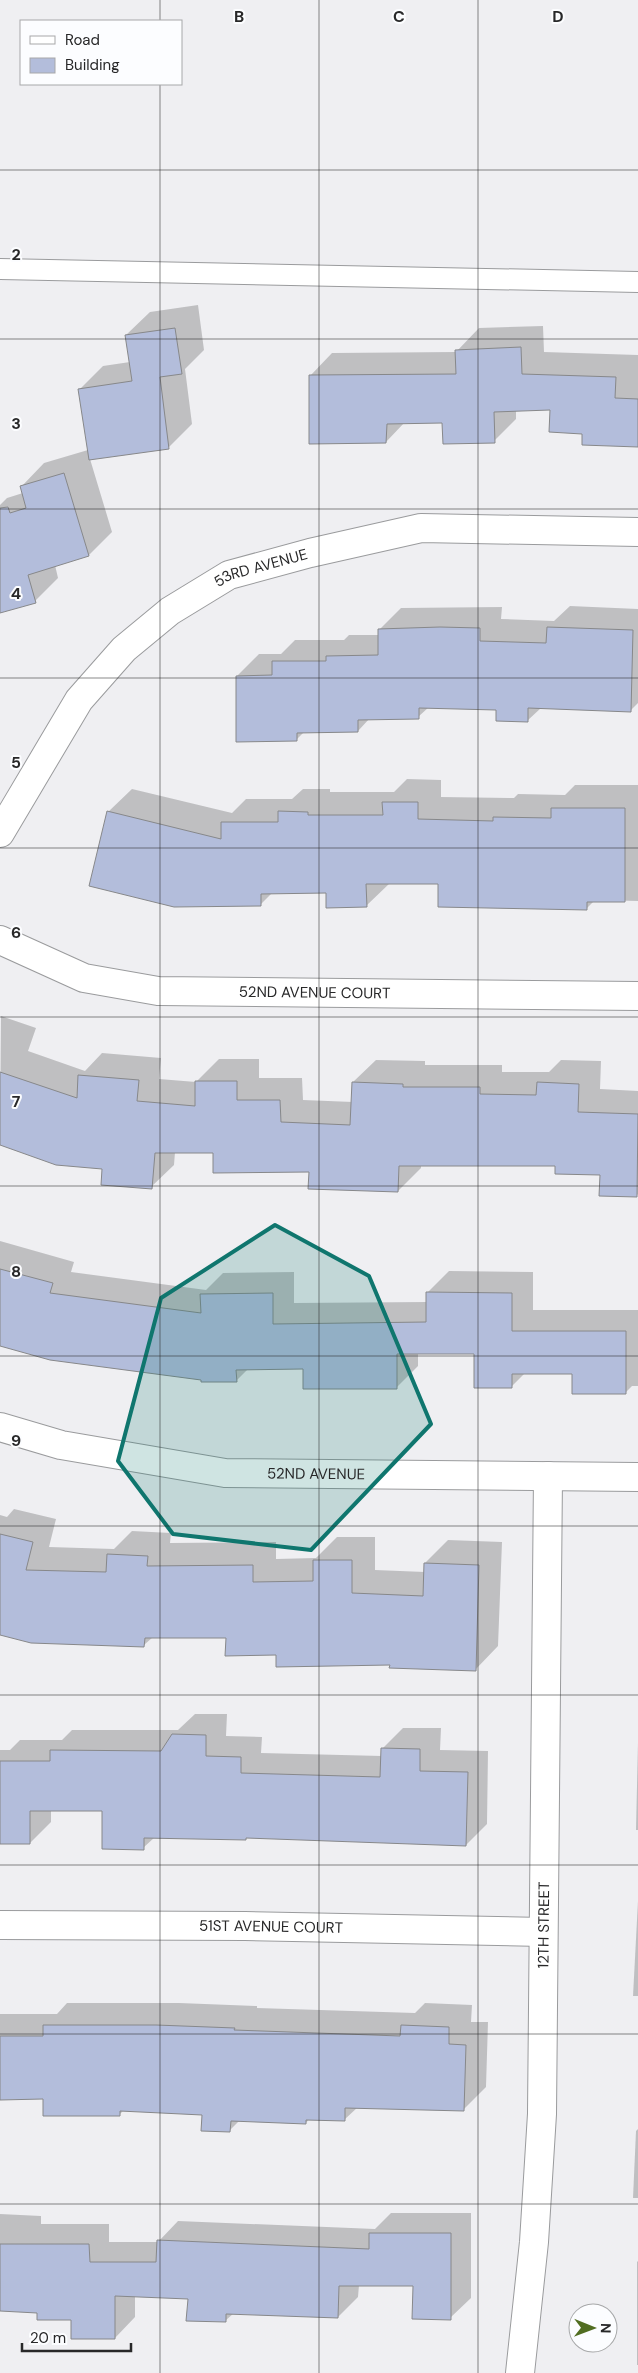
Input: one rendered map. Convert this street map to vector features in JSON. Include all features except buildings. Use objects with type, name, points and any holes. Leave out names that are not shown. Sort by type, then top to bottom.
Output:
[{"type":"street","name":"53RD AVENUE","points":[[0,833],[79,700],[117,656],[170,611],[229,575],[310,553],[421,528],[638,532]]},
{"type":"street","name":"52ND AVENUE COURT","points":[[0,940],[84,978],[158,991],[638,996]]},
{"type":"street","name":"52ND AVENUE","points":[[0,1428],[61,1445],[225,1473],[638,1477]]},
{"type":"street","name":"12TH STREET","points":[[520,2373],[534,2242],[542,2114],[548,1476]]},
{"type":"street","name":"51ST AVENUE COURT","points":[[0,1926],[245,1926],[543,1932]]},
{"type":"lane","points":[[0,269],[638,282]]},
{"type":"highlighted area","points":[[275,1225],[369,1276],[431,1424],[311,1550],[173,1534],[118,1461],[161,1298]]}]
